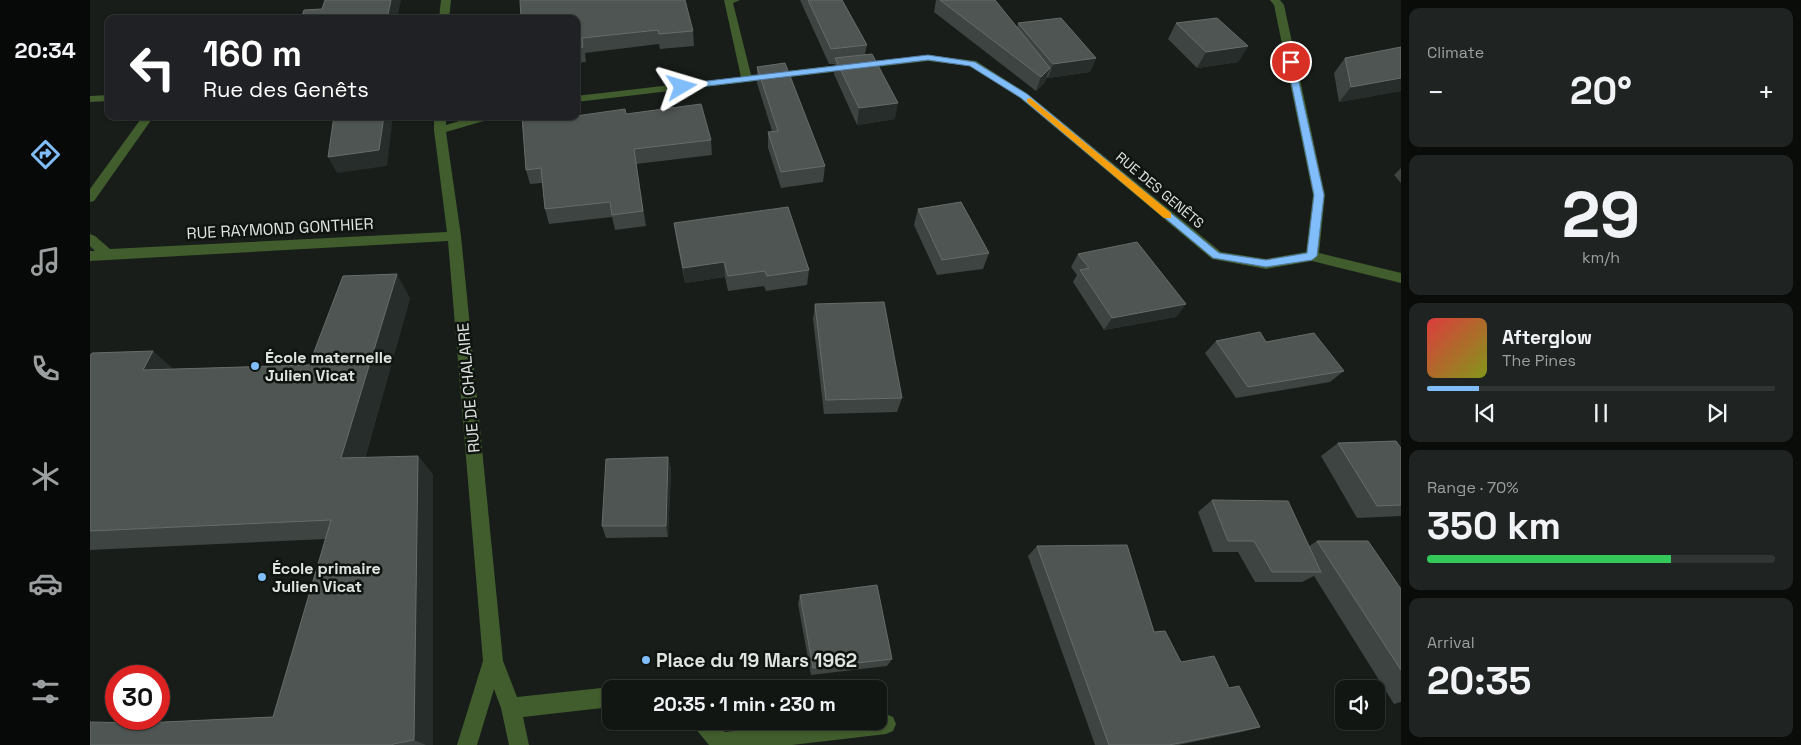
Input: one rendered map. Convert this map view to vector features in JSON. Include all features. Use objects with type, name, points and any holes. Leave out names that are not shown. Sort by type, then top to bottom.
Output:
[{"type":"street","points":[[444,15],[446,0]]},
{"type":"street","points":[[735,0],[728,1],[747,79]]},
{"type":"street","points":[[1275,0],[1279,5],[1319,195],[1312,256],[1401,278]]},
{"type":"street","name":"RUE DES GENÊTS","points":[[580,99],[928,58],[972,64],[1024,96],[1216,256],[1266,264],[1312,256]]},
{"type":"street","points":[[90,99],[105,98]]},
{"type":"street","points":[[90,198],[146,120]]},
{"type":"street","points":[[440,123],[461,120]]},
{"type":"street","name":"RUE DE CHALAIRE","points":[[440,123],[454,236],[493,661],[511,708],[519,745]]},
{"type":"street","name":"RUE RAYMOND GONTHIER","points":[[90,256],[454,236]]},
{"type":"street","points":[[90,239],[107,254]]},
{"type":"street","name":"RUE DE CHALAIRE","points":[[467,745],[493,661]]},
{"type":"street","points":[[511,708],[602,698]]},
{"type":"street","points":[[709,730],[720,743],[834,730]]},
{"type":"building","points":[[325,0],[391,0],[388,15],[302,15],[304,10],[322,9]]},
{"type":"building","points":[[520,0],[685,0],[693,31],[659,34],[658,30],[582,38],[583,47],[580,47],[580,15],[521,15]]},
{"type":"building","points":[[808,0],[842,0],[867,45],[831,49]]},
{"type":"building","points":[[940,0],[995,0],[1050,68],[1041,77]]},
{"type":"building","points":[[1061,18],[1096,58],[1053,64],[1018,23]]},
{"type":"building","points":[[1217,18],[1248,46],[1206,52],[1176,23]]},
{"type":"building","points":[[1401,47],[1401,78],[1351,87],[1345,58]]},
{"type":"building","points":[[872,54],[898,103],[859,108],[835,58]]},
{"type":"building","points":[[785,63],[825,166],[781,172],[768,132],[778,131],[757,67]]},
{"type":"building","points":[[701,104],[711,140],[634,149],[643,211],[612,215],[610,202],[545,209],[541,168],[526,170],[522,120],[580,120],[580,115],[625,109],[626,114]]},
{"type":"building","points":[[333,120],[383,120],[379,150],[328,157]]},
{"type":"building","points":[[961,202],[989,253],[942,260],[918,209]]},
{"type":"building","points":[[788,207],[809,270],[767,276],[765,271],[728,276],[724,262],[683,268],[674,223]]},
{"type":"building","points":[[1137,242],[1186,304],[1112,318],[1080,270],[1089,268],[1078,254]]},
{"type":"building","points":[[397,274],[341,458],[418,456],[414,740],[393,745],[90,745],[90,722],[105,722],[105,730],[170,730],[170,722],[273,717],[331,520],[90,531],[90,356],[92,353],[153,351],[143,370],[309,365],[343,276]]},
{"type":"building","points":[[884,302],[902,398],[826,400],[815,304]]},
{"type":"building","points":[[1260,332],[1266,342],[1314,333],[1344,371],[1248,387],[1216,341]]},
{"type":"building","points":[[1396,441],[1401,448],[1401,505],[1377,506],[1338,443]]},
{"type":"building","points":[[668,457],[666,526],[602,526],[606,459]]},
{"type":"building","points":[[1212,500],[1288,501],[1321,572],[1272,572],[1254,541],[1228,541]]},
{"type":"building","points":[[1317,541],[1368,541],[1401,589],[1401,670]]},
{"type":"building","points":[[1127,545],[1154,632],[1165,631],[1181,662],[1214,656],[1229,688],[1239,686],[1260,727],[1169,745],[1109,745],[1037,546]]},
{"type":"building","points":[[877,585],[892,659],[813,668],[800,595]]},
{"type":"slow traffic","points":[[1030,101],[1168,215]]},
{"type":"place","name":"École maternelle Julien Vicat","points":[[255,366]]},
{"type":"place","name":"École primaire Julien Vicat","points":[[262,577]]},
{"type":"place","name":"Place du 19 Mars 1962","points":[[646,660]]},
{"type":"route","points":[[682,87],[928,58],[972,64],[1024,96],[1216,256],[1266,264],[1312,256],[1319,195],[1291,62]]}]
